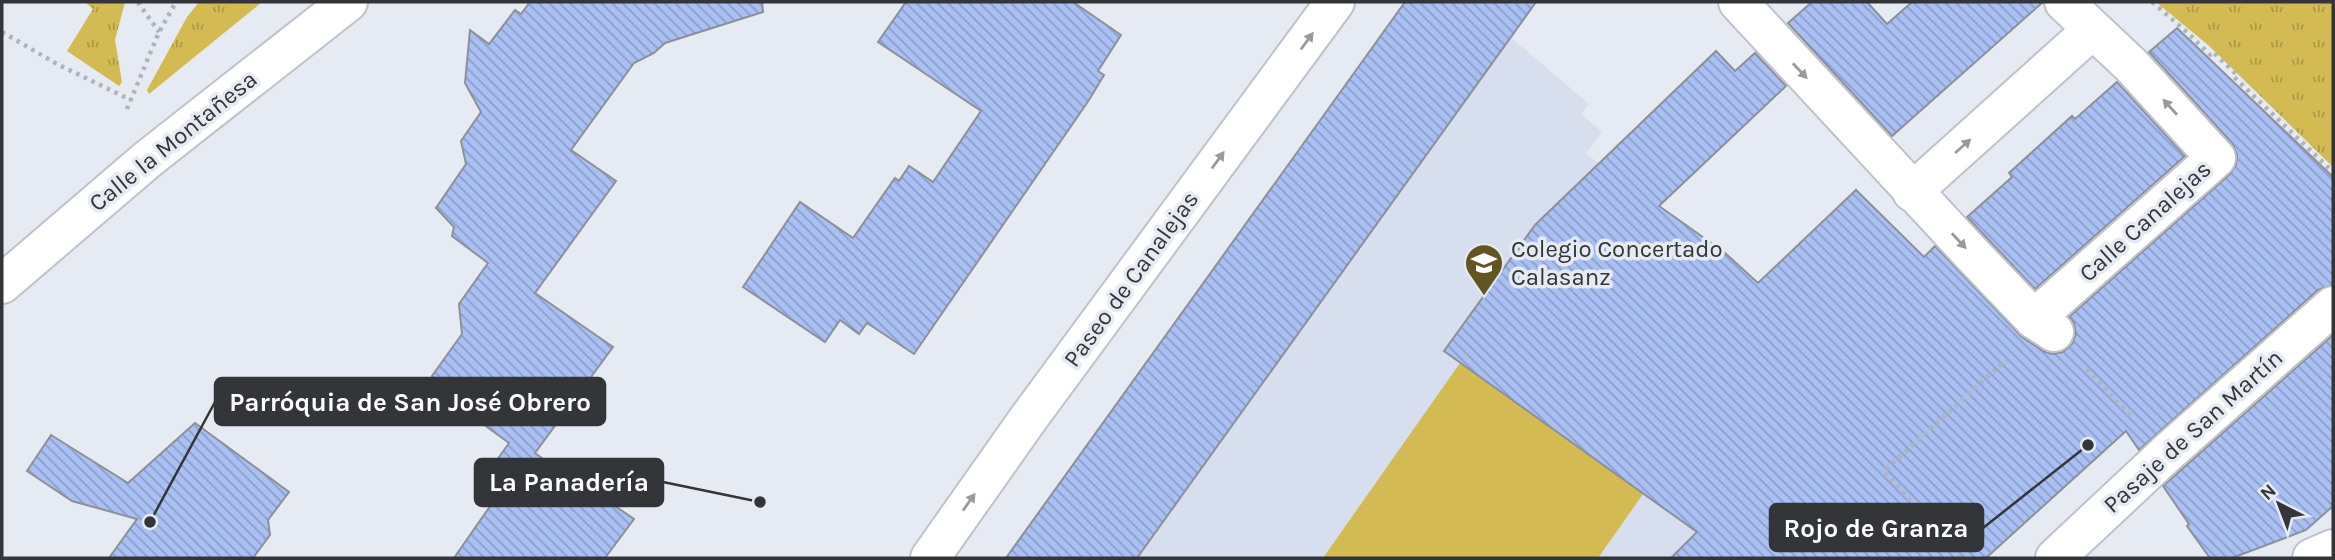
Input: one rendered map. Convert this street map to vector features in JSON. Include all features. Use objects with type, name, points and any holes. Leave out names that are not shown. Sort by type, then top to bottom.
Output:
[{"type":"street","name":"Calle la Montañesa","points":[[2,284],[148,159],[348,2]]},
{"type":"street","name":"Paseo de Canalejas","points":[[930,558],[1028,419],[1335,2]]},
{"type":"street","points":[[1738,2],[1912,191],[2044,325]]},
{"type":"street","name":"Calle Canalejas","points":[[2044,325],[2216,158],[2131,65],[2064,2]]},
{"type":"street","points":[[1912,191],[2092,30]]},
{"type":"street","name":"Pasaje de San Martín","points":[[2055,558],[2156,443],[2333,306]]},
{"type":"street","points":[[2312,558],[2333,549]]},
{"type":"path","points":[[140,2],[159,32]]},
{"type":"path","points":[[148,159],[120,126],[159,32],[176,2]]},
{"type":"path","points":[[2152,2],[2188,32],[2210,55],[2213,52],[2225,63],[2236,74],[2234,76],[2333,172]]},
{"type":"path","points":[[2,32],[57,64],[131,100]]},
{"type":"path","points":[[1961,558],[1884,471],[2044,325],[2156,443]]},
{"type":"shaded area","name":"Colegio Concertado Calasanz","points":[[1405,2],[1469,2],[1589,104],[1581,114],[1602,132],[1586,154],[1724,252],[1860,374],[1671,558],[1006,558]]},
{"type":"green space","points":[[85,2],[125,2],[115,40],[122,82],[119,86],[67,51],[93,9]]},
{"type":"green space","points":[[199,2],[262,2],[149,94],[147,90],[187,17]]},
{"type":"green space","points":[[2156,2],[2333,2],[2333,167],[2208,45]]},
{"type":"green space","points":[[1460,363],[1643,494],[1598,558],[1323,558]]},
{"type":"building","points":[[530,2],[762,2],[763,12],[665,43],[654,53],[634,63],[571,150],[616,181],[535,293],[613,347],[535,453],[592,495],[596,493],[634,519],[605,558],[454,558],[493,502],[482,481],[509,443],[453,402],[447,387],[432,376],[462,334],[459,304],[488,263],[452,236],[454,227],[436,208],[466,164],[461,141],[481,112],[465,83],[470,30],[489,44],[515,10],[521,14]]},
{"type":"building","points":[[906,2],[1073,2],[1121,35],[1098,71],[1104,75],[1089,100],[914,354],[867,323],[859,334],[840,320],[825,342],[743,287],[800,202],[853,238],[895,178],[899,181],[909,166],[933,182],[981,111],[878,42]]},
{"type":"building","points":[[1405,2],[1536,2],[1137,558],[1006,558]]},
{"type":"building","points":[[1812,2],[1867,2],[1887,24],[1912,2],[2043,2],[1892,136],[1788,23]]},
{"type":"building","points":[[2177,28],[2333,177],[2333,285],[2318,290],[2139,450],[2126,431],[1986,558],[1671,558],[1697,532],[1444,351],[1535,225],[1716,51],[1735,71],[1755,53],[1786,86],[1659,206],[1724,252],[1758,283],[1856,190],[1924,257],[1935,246],[2022,337],[2043,351],[2052,354],[2063,352],[2072,344],[2076,334],[2074,323],[2069,317],[2230,174],[2236,165],[2237,154],[2232,143],[2149,52]]},
{"type":"building","points":[[2117,82],[2185,156],[2035,289],[1967,217],[2012,177],[2009,173],[2072,116],[2075,119]]},
{"type":"building","points":[[2333,335],[2333,506],[2306,530],[2232,558],[2210,558],[2163,486]]},
{"type":"building","points":[[195,423],[289,492],[268,520],[270,535],[253,558],[109,558],[137,519],[72,501],[27,471],[51,435],[128,483]]},
{"type":"place","name":"Colegio Concertado Calasanz","points":[[1484,297]]},
{"type":"place","name":"Rojo de Granza","points":[[2088,445]]},
{"type":"place","name":"La Panadería","points":[[760,502]]},
{"type":"place","name":"Parróquia de San José Obrero","points":[[150,522]]}]
